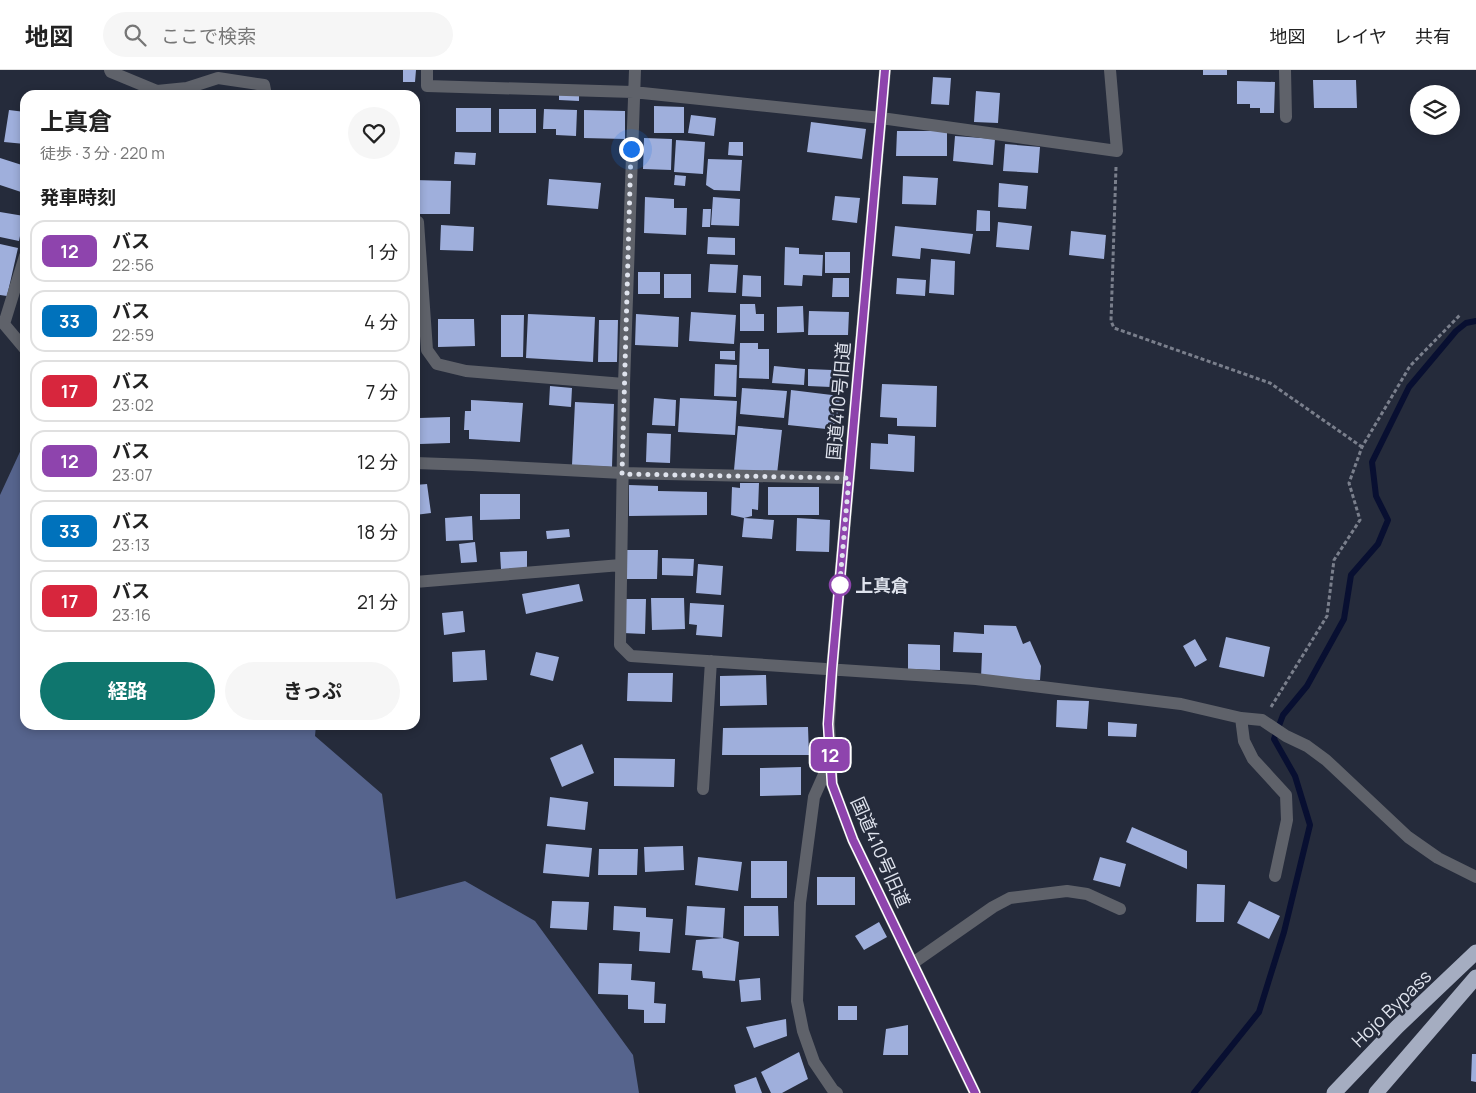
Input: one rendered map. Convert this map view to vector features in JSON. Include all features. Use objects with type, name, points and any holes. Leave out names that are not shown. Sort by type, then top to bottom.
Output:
[{"type":"highway","name":"Hojo Bypass","points":[[1334,1093],[1396,1027],[1476,952]]},
{"type":"highway","points":[[1376,1093],[1476,977]]},
{"type":"street","points":[[110,70],[155,90]]},
{"type":"street","points":[[427,70],[427,86],[633,92],[881,118],[1117,151],[1110,70]]},
{"type":"street","points":[[635,70],[624,384],[620,646],[631,656],[976,679],[1092,692],[1181,704],[1241,718],[1264,721],[1286,736],[1307,746],[1326,760],[1408,837],[1438,858],[1476,877]]},
{"type":"street","name":"国道410号旧道","points":[[885,70],[832,669],[828,724],[832,784],[853,840],[975,1093]]},
{"type":"street","points":[[1285,70],[1286,117]]},
{"type":"street","points":[[167,90],[187,88],[218,78],[264,85],[265,90]]},
{"type":"street","points":[[420,250],[427,350],[437,364],[466,371],[624,384]]},
{"type":"street","points":[[20,271],[2,323],[20,343]]},
{"type":"street","points":[[420,463],[472,464],[622,474],[849,478]]},
{"type":"street","points":[[420,582],[621,565]]},
{"type":"street","points":[[703,789],[710,661]]},
{"type":"street","points":[[1241,718],[1244,741],[1253,759],[1286,796],[1287,820],[1275,876]]},
{"type":"street","points":[[830,761],[814,797],[800,903],[796,1001],[803,1032],[814,1062],[837,1093]]},
{"type":"street","points":[[913,963],[993,907],[1010,898],[1067,891],[1087,894],[1120,909]]},
{"type":"path","points":[[1117,151],[1111,321],[1114,328],[1270,384],[1362,447]]},
{"type":"path","points":[[1264,721],[1327,616],[1334,560],[1360,520],[1349,482],[1362,447],[1410,366],[1460,315]]},
{"type":"shaded area","points":[[20,452],[20,730],[316,730],[315,736],[382,794],[396,899],[465,881],[535,921],[633,1055],[639,1093],[0,1093],[0,495]]},
{"type":"building","points":[[403,70],[416,70],[415,82],[403,82]]},
{"type":"building","points":[[1203,70],[1227,70],[1227,75],[1203,75]]},
{"type":"building","points":[[933,77],[951,78],[949,105],[931,104]]},
{"type":"building","points":[[1313,80],[1356,80],[1357,108],[1314,108]]},
{"type":"building","points":[[1237,81],[1275,82],[1274,113],[1260,113],[1260,108],[1250,108],[1250,104],[1237,104]]},
{"type":"building","points":[[976,91],[1000,93],[998,123],[974,122]]},
{"type":"building","points":[[559,92],[579,93],[579,101],[559,100]]},
{"type":"building","points":[[654,106],[684,107],[684,133],[654,133]]},
{"type":"building","points":[[456,108],[491,108],[491,132],[456,132]]},
{"type":"building","points":[[499,109],[536,109],[536,133],[499,133]]},
{"type":"building","points":[[544,109],[577,110],[576,136],[556,135],[556,129],[543,129]]},
{"type":"building","points":[[9,110],[20,111],[20,144],[4,142]]},
{"type":"building","points":[[584,110],[625,111],[625,139],[584,138]]},
{"type":"building","points":[[691,115],[716,118],[714,136],[688,133]]},
{"type":"building","points":[[811,122],[866,129],[862,159],[807,152]]},
{"type":"building","points":[[897,131],[947,131],[947,156],[896,156]]},
{"type":"building","points":[[955,136],[995,139],[993,165],[953,161]]},
{"type":"building","points":[[644,138],[672,139],[671,170],[643,169]]},
{"type":"building","points":[[676,140],[705,142],[703,174],[674,172]]},
{"type":"building","points":[[729,142],[743,142],[743,156],[728,155]]},
{"type":"building","points":[[1005,144],[1040,147],[1038,173],[1003,171]]},
{"type":"building","points":[[455,152],[476,153],[475,165],[454,164]]},
{"type":"building","points":[[0,158],[20,164],[20,192],[0,185]]},
{"type":"building","points":[[708,159],[742,160],[740,191],[714,190],[706,185]]},
{"type":"building","points":[[675,175],[686,176],[685,186],[674,185]]},
{"type":"building","points":[[903,176],[938,178],[936,205],[902,204]]},
{"type":"building","points":[[549,179],[601,183],[598,209],[547,205]]},
{"type":"building","points":[[420,180],[451,181],[450,214],[420,214]]},
{"type":"building","points":[[999,183],[1028,186],[1026,209],[998,207]]},
{"type":"building","points":[[835,196],[860,198],[857,223],[832,220]]},
{"type":"building","points":[[645,197],[674,199],[674,208],[687,208],[686,235],[644,233]]},
{"type":"building","points":[[713,197],[740,199],[739,226],[711,225]]},
{"type":"building","points":[[703,209],[711,209],[710,227],[702,227]]},
{"type":"building","points":[[977,210],[990,211],[990,231],[976,231]]},
{"type":"building","points":[[0,212],[20,215],[19,241],[0,237]]},
{"type":"building","points":[[998,222],[1032,226],[1029,250],[996,247]]},
{"type":"building","points":[[441,225],[474,227],[473,251],[440,250]]},
{"type":"building","points":[[895,226],[973,234],[970,254],[921,248],[920,259],[892,256]]},
{"type":"building","points":[[1071,231],[1106,235],[1104,259],[1069,255]]},
{"type":"building","points":[[708,237],[735,238],[735,255],[707,254]]},
{"type":"building","points":[[0,244],[18,248],[7,296],[0,295]]},
{"type":"building","points":[[785,247],[799,248],[799,254],[823,255],[822,276],[803,275],[802,286],[784,285]]},
{"type":"building","points":[[825,252],[850,252],[850,273],[825,273]]},
{"type":"building","points":[[931,259],[955,261],[954,295],[929,293]]},
{"type":"building","points":[[710,264],[738,265],[736,293],[708,292]]},
{"type":"building","points":[[638,272],[660,272],[660,294],[638,294]]},
{"type":"building","points":[[664,274],[691,274],[691,298],[664,298]]},
{"type":"building","points":[[743,275],[761,276],[761,297],[742,296]]},
{"type":"building","points":[[833,278],[849,278],[849,297],[832,297]]},
{"type":"building","points":[[897,278],[926,280],[925,296],[896,294]]},
{"type":"building","points":[[740,304],[755,304],[756,314],[764,314],[764,331],[740,331]]},
{"type":"building","points":[[803,306],[804,332],[777,333],[777,307]]},
{"type":"building","points":[[809,311],[849,312],[848,335],[808,335]]},
{"type":"building","points":[[691,312],[736,315],[734,344],[689,341]]},
{"type":"building","points":[[528,314],[595,317],[593,362],[526,358]]},
{"type":"building","points":[[636,314],[679,317],[678,347],[635,345]]},
{"type":"building","points":[[501,315],[524,315],[523,357],[501,357]]},
{"type":"building","points":[[438,319],[474,319],[475,346],[438,347]]},
{"type":"building","points":[[599,320],[618,320],[617,362],[598,362]]},
{"type":"building","points":[[740,343],[758,343],[758,349],[769,349],[769,379],[739,378]]},
{"type":"building","points":[[720,351],[735,351],[735,360],[720,359]]},
{"type":"building","points":[[715,364],[737,365],[736,397],[714,396]]},
{"type":"building","points":[[774,366],[805,369],[804,385],[772,383]]},
{"type":"building","points":[[808,369],[832,370],[831,387],[808,386]]},
{"type":"building","points":[[882,384],[937,386],[936,427],[897,426],[897,418],[880,417]]},
{"type":"building","points":[[550,386],[572,388],[571,407],[549,405]]},
{"type":"building","points":[[742,388],[787,391],[784,418],[740,414]]},
{"type":"building","points":[[791,390],[840,396],[836,430],[788,425]]},
{"type":"building","points":[[654,398],[676,400],[675,426],[652,425]]},
{"type":"building","points":[[680,398],[737,401],[735,435],[678,432]]},
{"type":"building","points":[[471,400],[523,403],[520,442],[469,439],[469,430],[464,430],[465,411],[471,411]]},
{"type":"building","points":[[575,402],[614,404],[612,467],[572,465]]},
{"type":"building","points":[[450,417],[450,443],[420,444],[420,418]]},
{"type":"building","points":[[738,426],[782,430],[777,474],[734,470]]},
{"type":"building","points":[[647,433],[671,434],[670,463],[646,462]]},
{"type":"building","points":[[888,434],[915,436],[914,472],[870,469],[871,443],[888,444]]},
{"type":"building","points":[[740,483],[759,483],[758,510],[752,509],[752,516],[744,518],[731,515],[732,487],[740,488]]},
{"type":"building","points":[[427,484],[431,513],[420,514],[420,485]]},
{"type":"building","points":[[629,485],[658,486],[658,491],[707,492],[707,515],[629,516]]},
{"type":"building","points":[[768,487],[819,487],[819,515],[768,515]]},
{"type":"building","points":[[480,494],[520,494],[520,519],[480,520]]},
{"type":"building","points":[[472,516],[473,540],[446,541],[445,518]]},
{"type":"building","points":[[744,518],[774,520],[772,539],[742,537]]},
{"type":"building","points":[[797,518],[830,520],[829,552],[796,551]]},
{"type":"building","points":[[569,529],[570,537],[547,539],[546,531]]},
{"type":"building","points":[[475,542],[477,562],[461,563],[459,544]]},
{"type":"building","points":[[625,550],[658,550],[657,579],[625,579]]},
{"type":"building","points":[[527,551],[527,568],[501,569],[500,552]]},
{"type":"building","points":[[662,558],[694,559],[693,576],[662,575]]},
{"type":"building","points":[[698,564],[723,566],[721,595],[696,593]]},
{"type":"building","points":[[579,584],[583,601],[526,614],[522,594]]},
{"type":"building","points":[[651,598],[684,598],[685,629],[652,630]]},
{"type":"building","points":[[624,599],[646,599],[645,634],[623,633]]},
{"type":"building","points":[[690,603],[724,605],[722,637],[696,635],[697,625],[689,624]]},
{"type":"building","points":[[463,611],[465,632],[444,635],[442,613]]},
{"type":"building","points":[[984,625],[1016,626],[1023,644],[1030,641],[1041,666],[1040,680],[981,678],[982,653],[953,652],[954,632],[984,634]]},
{"type":"building","points":[[1226,637],[1270,647],[1264,677],[1219,667]]},
{"type":"building","points":[[1195,639],[1207,660],[1195,667],[1183,646]]},
{"type":"building","points":[[908,644],[940,645],[940,670],[908,669]]},
{"type":"building","points":[[485,650],[487,680],[453,682],[452,652]]},
{"type":"building","points":[[536,652],[559,657],[553,681],[530,675]]},
{"type":"building","points":[[628,673],[673,673],[672,702],[627,701]]},
{"type":"building","points":[[766,675],[767,705],[720,706],[720,676]]},
{"type":"building","points":[[1057,700],[1089,701],[1087,729],[1056,727]]},
{"type":"building","points":[[1108,722],[1137,724],[1136,737],[1108,736]]},
{"type":"building","points":[[808,727],[809,755],[722,755],[723,728]]},
{"type":"building","points":[[582,744],[594,773],[562,787],[550,758]]},
{"type":"building","points":[[614,758],[675,759],[674,787],[614,786]]},
{"type":"building","points":[[801,767],[801,795],[760,796],[760,768]]},
{"type":"building","points":[[550,797],[588,802],[585,830],[547,826]]},
{"type":"building","points":[[1132,827],[1187,851],[1187,869],[1126,842]]},
{"type":"building","points":[[546,844],[592,848],[589,877],[543,873]]},
{"type":"building","points":[[683,846],[684,870],[645,872],[644,847]]},
{"type":"building","points":[[599,849],[638,849],[637,875],[598,875]]},
{"type":"building","points":[[698,857],[742,862],[738,891],[695,885]]},
{"type":"building","points":[[1100,857],[1126,864],[1120,887],[1093,880]]},
{"type":"building","points":[[751,861],[787,861],[787,898],[751,898]]},
{"type":"building","points":[[817,877],[855,877],[855,905],[817,905]]},
{"type":"building","points":[[1197,884],[1225,885],[1224,922],[1196,922]]},
{"type":"building","points":[[552,901],[589,902],[587,930],[550,928]]},
{"type":"building","points":[[1249,901],[1280,916],[1269,939],[1237,923]]},
{"type":"building","points":[[614,906],[646,908],[646,917],[673,919],[670,953],[639,951],[640,932],[613,930]]},
{"type":"building","points":[[687,906],[725,908],[723,938],[685,935]]},
{"type":"building","points":[[744,906],[778,906],[779,936],[744,936]]},
{"type":"building","points":[[879,922],[887,937],[864,950],[855,936]]},
{"type":"building","points":[[723,938],[739,942],[735,981],[703,978],[702,971],[692,970],[696,940]]},
{"type":"building","points":[[599,963],[632,964],[631,980],[655,982],[654,1003],[666,1004],[665,1023],[644,1023],[644,1010],[628,1009],[628,995],[598,994]]},
{"type":"building","points":[[760,978],[761,1000],[741,1002],[739,980]]},
{"type":"building","points":[[838,1006],[857,1006],[857,1020],[838,1020]]},
{"type":"building","points":[[786,1019],[787,1036],[754,1048],[746,1027]]},
{"type":"building","points":[[908,1025],[908,1055],[883,1055],[886,1029]]},
{"type":"building","points":[[799,1052],[808,1079],[782,1093],[771,1093],[761,1072]]},
{"type":"building","points":[[1472,1054],[1476,1054],[1476,1082],[1471,1081]]},
{"type":"building","points":[[756,1077],[762,1093],[736,1093],[734,1085]]},
{"type":"waterway","points":[[1194,1093],[1259,1012],[1284,932],[1310,825],[1295,776],[1274,739],[1283,715],[1307,686],[1344,619],[1351,575],[1378,544],[1388,520],[1376,496],[1372,462],[1409,387],[1456,331],[1466,323],[1476,321]]},
{"type":"bus line","name":"12","points":[[885,70],[832,669],[828,724],[832,784],[853,840],[975,1093]]},
{"type":"place","name":"上真倉","points":[[840,585]]},
{"type":"route","points":[[631,149],[622,474],[849,478],[839,593],[840,585]]}]
